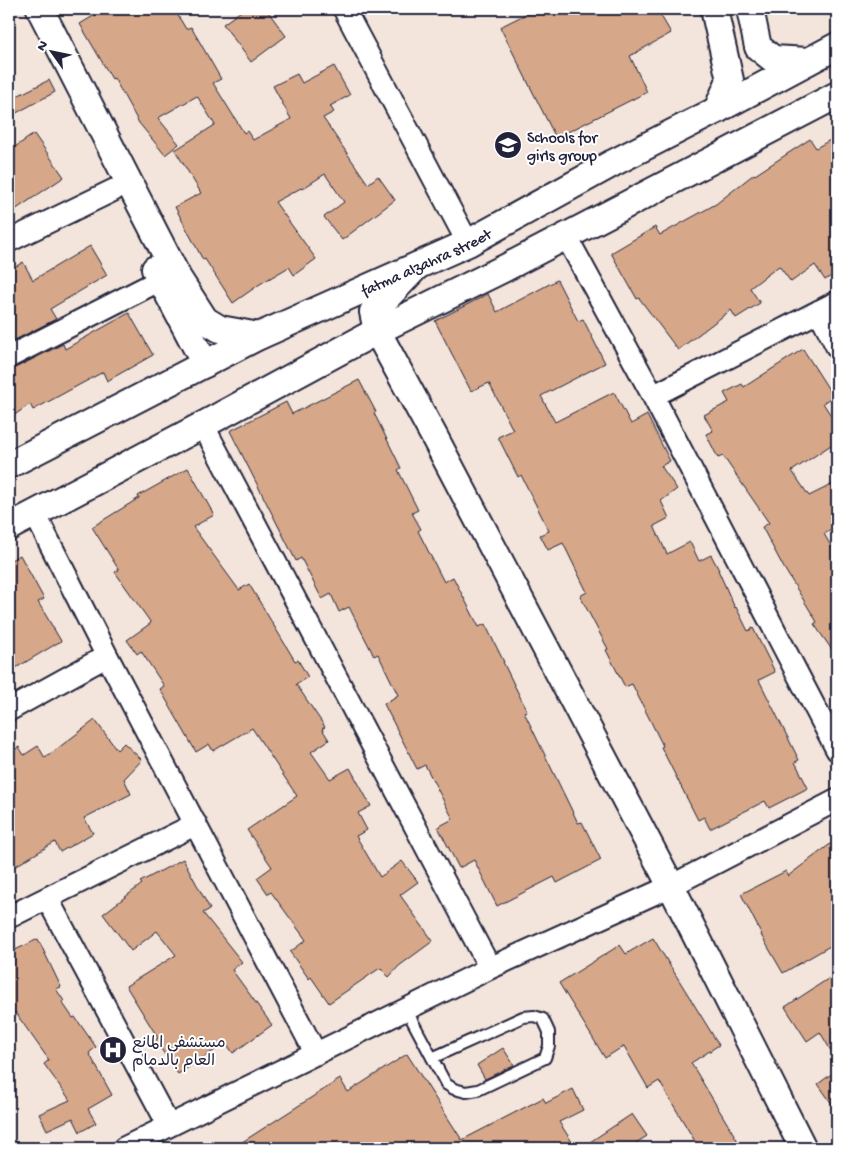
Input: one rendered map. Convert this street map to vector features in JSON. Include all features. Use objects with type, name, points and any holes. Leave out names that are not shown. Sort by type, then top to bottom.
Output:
[{"type":"street","points":[[20,9],[205,364]]},
{"type":"street","points":[[40,9],[178,278],[205,320],[220,329],[259,336]]},
{"type":"street","points":[[344,9],[468,243]]},
{"type":"street","points":[[714,9],[730,80],[717,110]]},
{"type":"street","points":[[750,9],[758,47],[773,60],[809,62]]},
{"type":"street","name":"fatma alzahra street","points":[[9,465],[259,336],[468,243],[613,163],[837,46]]},
{"type":"street","points":[[9,527],[377,331],[505,268],[837,95]]},
{"type":"street","points":[[9,241],[114,190]]},
{"type":"street","points":[[566,236],[653,396],[837,750]]},
{"type":"street","points":[[417,266],[373,312],[377,331],[671,886],[803,1148]]},
{"type":"street","points":[[9,357],[160,280]]},
{"type":"street","points":[[653,396],[828,307],[837,347]]},
{"type":"street","points":[[202,425],[490,968]]},
{"type":"street","points":[[35,514],[107,656],[316,1054]]},
{"type":"street","points":[[9,710],[107,656]]},
{"type":"street","points":[[124,1148],[490,968],[671,886],[837,800]]},
{"type":"street","points":[[9,918],[196,824]]},
{"type":"street","points":[[47,898],[169,1126]]},
{"type":"lane","points":[[406,1009],[432,1058],[446,1084],[454,1089],[466,1092],[478,1090],[544,1058],[549,1046],[549,1032],[543,1019],[534,1016],[523,1018],[432,1058]]},
{"type":"building","points":[[105,9],[174,9],[186,29],[191,27],[221,79],[213,83],[244,133],[247,131],[253,140],[291,119],[273,86],[297,74],[302,83],[334,66],[350,95],[330,106],[334,112],[323,118],[368,184],[378,176],[395,200],[342,240],[324,217],[344,202],[325,174],[302,189],[275,202],[316,259],[294,275],[289,267],[233,303],[205,259],[203,260],[175,207],[201,193],[175,150],[215,125],[197,96],[158,118],[179,144],[165,155],[139,123],[114,78],[112,79],[80,24]]},
{"type":"building","points":[[244,9],[266,9],[286,36],[251,62],[223,24]]},
{"type":"building","points":[[536,9],[657,9],[671,33],[630,56],[647,92],[556,138],[500,27]]},
{"type":"building","points":[[49,80],[55,92],[9,117],[9,100]]},
{"type":"building","points":[[34,134],[64,177],[9,214],[9,151]]},
{"type":"building","points":[[837,136],[837,253],[831,257],[837,266],[837,272],[825,280],[815,265],[791,282],[779,266],[750,288],[760,303],[736,318],[731,310],[678,350],[639,298],[637,299],[611,253],[655,227],[660,235],[716,204],[754,174],[810,139],[816,148]]},
{"type":"building","points":[[90,246],[107,275],[50,309],[56,319],[9,343],[9,271],[23,262],[33,280]]},
{"type":"building","points":[[557,280],[578,321],[583,319],[605,363],[541,396],[555,422],[614,392],[631,424],[647,415],[670,461],[661,466],[677,489],[661,501],[669,518],[654,526],[667,554],[690,542],[699,561],[711,555],[735,608],[748,631],[753,628],[775,672],[759,680],[799,760],[795,762],[808,788],[769,808],[765,801],[710,829],[704,817],[698,820],[632,684],[625,687],[606,650],[608,649],[580,596],[587,592],[563,543],[548,550],[540,535],[549,531],[521,475],[518,477],[498,437],[513,430],[489,383],[471,391],[435,321],[488,294],[497,312]]},
{"type":"building","points":[[129,313],[153,355],[107,381],[103,372],[33,410],[30,404],[9,419],[9,369],[15,368],[63,344],[65,349]]},
{"type":"building","points":[[803,349],[833,396],[823,403],[837,425],[837,441],[792,471],[809,496],[837,482],[837,527],[824,534],[837,556],[837,657],[814,624],[817,622],[784,568],[762,527],[769,523],[723,456],[718,458],[706,434],[713,431],[704,415],[729,402],[724,393],[742,384],[744,387]]},
{"type":"building","points":[[359,380],[376,412],[374,413],[401,468],[398,470],[418,510],[412,513],[421,529],[418,531],[444,582],[453,577],[479,627],[485,624],[527,711],[524,712],[578,823],[582,822],[601,860],[557,883],[554,877],[497,906],[474,860],[459,868],[438,827],[453,819],[425,765],[417,769],[384,704],[398,695],[378,654],[374,656],[349,607],[339,612],[331,594],[322,599],[301,558],[296,561],[230,431],[286,402],[292,414]]},
{"type":"building","points":[[188,468],[214,515],[193,527],[239,590],[249,584],[295,661],[298,660],[308,677],[296,684],[325,727],[322,729],[329,740],[311,752],[330,779],[350,768],[371,806],[358,813],[367,830],[356,836],[380,877],[402,861],[418,882],[400,895],[433,941],[399,966],[389,977],[380,968],[329,1003],[290,952],[306,940],[271,892],[268,894],[257,878],[272,867],[247,830],[297,796],[252,728],[213,751],[209,744],[196,752],[160,689],[164,686],[141,651],[137,654],[127,640],[151,623],[115,572],[119,570],[92,527],[139,498],[138,496]]},
{"type":"building","points":[[20,555],[44,599],[38,602],[61,641],[14,669],[9,660],[9,561]]},
{"type":"building","points":[[95,720],[117,750],[124,743],[142,760],[124,779],[131,794],[84,818],[93,833],[60,852],[55,842],[9,870],[9,753],[19,747],[24,755],[38,746],[45,758]]},
{"type":"building","points":[[837,839],[837,942],[783,973],[761,935],[741,894],[786,871],[788,876]]},
{"type":"building","points":[[183,859],[210,909],[203,913],[242,962],[232,970],[272,1025],[233,1053],[226,1043],[178,1074],[155,1040],[158,1038],[126,986],[176,955],[157,931],[131,951],[103,914],[142,884],[140,882]]},
{"type":"building","points":[[653,938],[719,1045],[691,1063],[742,1148],[699,1148],[659,1081],[648,1088],[624,1046],[605,1058],[559,983],[620,945],[626,954]]},
{"type":"building","points":[[38,939],[61,987],[56,989],[64,1001],[62,1002],[96,1047],[89,1053],[112,1095],[88,1109],[96,1123],[80,1132],[73,1118],[47,1130],[39,1114],[70,1100],[44,1064],[49,1060],[15,1012],[9,1016],[9,953]]},
{"type":"building","points":[[837,973],[837,1061],[820,1032],[807,1041],[785,1007]]},
{"type":"building","points":[[503,1048],[514,1065],[485,1079],[477,1065]]},
{"type":"building","points":[[407,1054],[462,1140],[543,1098],[546,1103],[573,1089],[583,1110],[559,1122],[576,1148],[233,1148],[340,1079],[348,1092]]},
{"type":"building","points":[[837,1070],[837,1111],[818,1084]]},
{"type":"building","points":[[632,1114],[647,1136],[628,1148],[581,1148]]},
{"type":"place","name":"Schools for girls group","points":[[508,145]]},
{"type":"place","name":"مستشفى المانع العام بالدمام","points":[[113,1050]]}]
